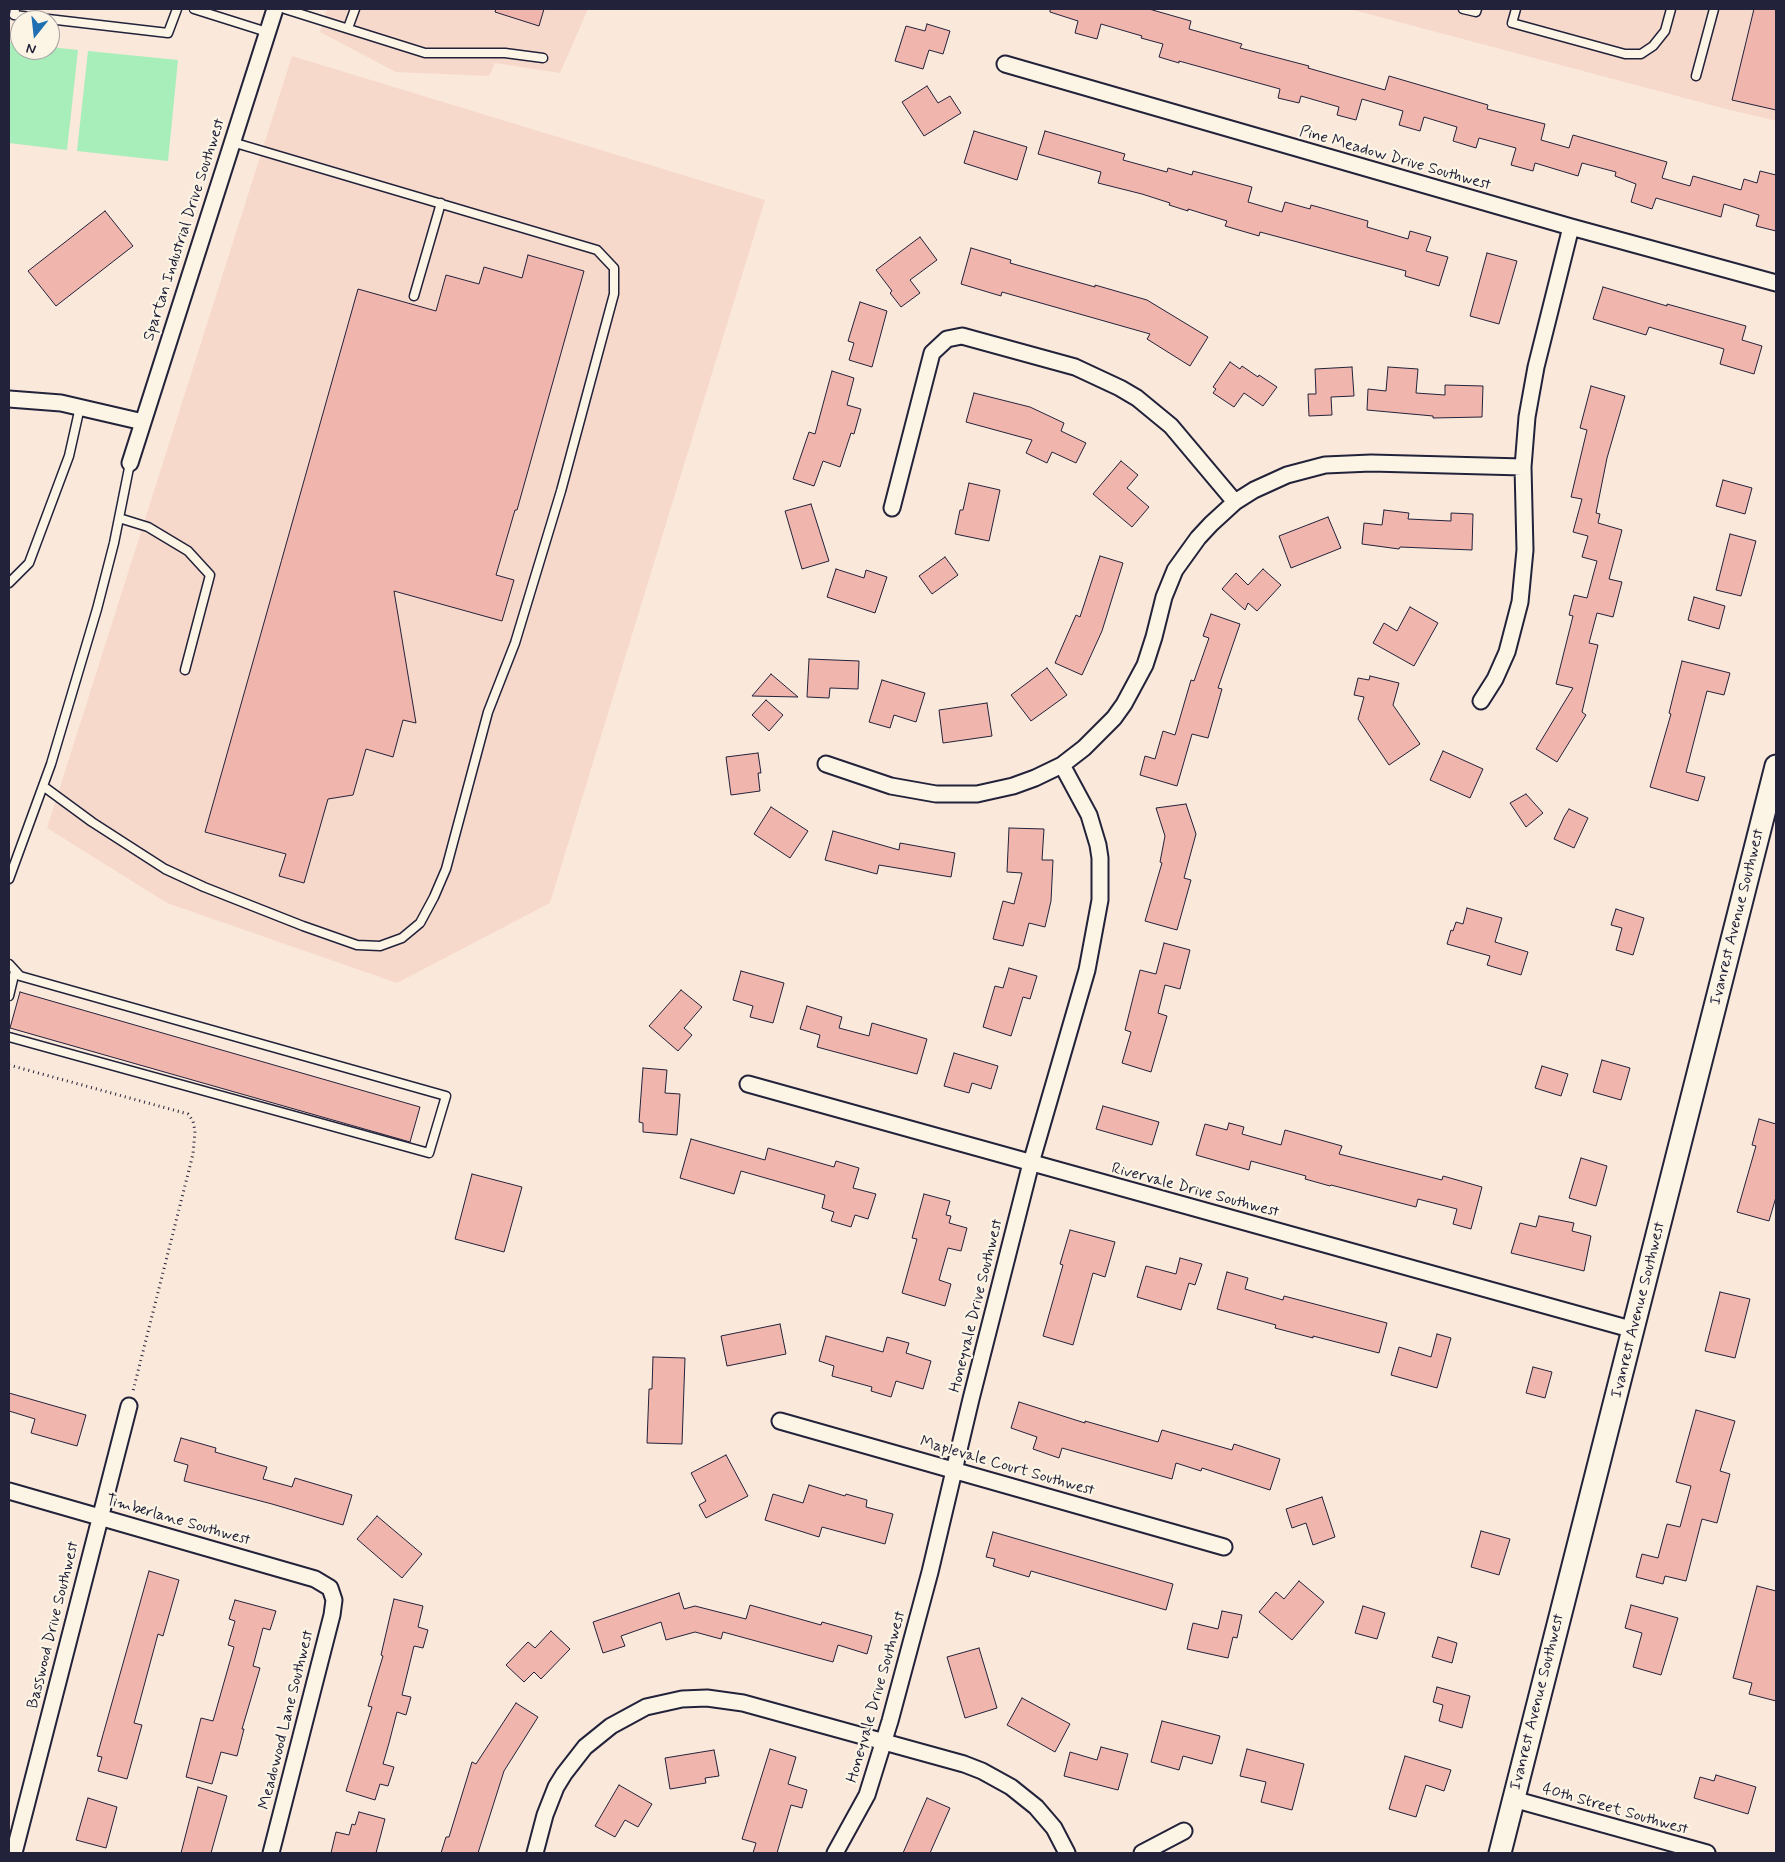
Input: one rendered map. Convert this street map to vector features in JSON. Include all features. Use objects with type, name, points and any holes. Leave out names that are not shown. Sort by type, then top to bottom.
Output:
[{"type":"street","name":"Spartan Industrial Drive Southwest","points":[[130,463],[275,9]]},
{"type":"street","name":"Pine Meadow Drive Southwest","points":[[1005,64],[1571,227],[1776,283]]},
{"type":"street","points":[[1481,701],[1495,679],[1507,652],[1520,602],[1525,550],[1523,467],[1531,393],[1571,227]]},
{"type":"street","points":[[892,508],[932,353],[948,339],[962,336],[1075,367],[1120,388],[1136,398],[1171,426],[1234,502]]},
{"type":"street","points":[[9,399],[35,400],[80,407],[143,422]]},
{"type":"street","points":[[826,764],[891,786],[928,793],[955,795],[977,794],[1013,786],[1035,778],[1062,764],[1098,735],[1124,704],[1145,665],[1164,597],[1176,570],[1198,538],[1234,502],[1254,490],[1287,475],[1324,465],[1371,462],[1523,467]]},
{"type":"street","name":"Honeyvale Drive Southwest","points":[[835,1853],[867,1795],[884,1742],[921,1608],[1031,1163],[1084,988],[1100,900],[1100,858],[1093,827],[1082,800],[1062,764]]},
{"type":"street","name":"Ivanrest Avenue Southwest","points":[[1500,1853],[1776,766]]},
{"type":"street","name":"Rivervale Drive Southwest","points":[[748,1084],[1634,1330]]},
{"type":"street","name":"Basswood Drive Southwest","points":[[14,1853],[129,1406]]},
{"type":"street","name":"Maplevale Court Southwest","points":[[780,1421],[1224,1547]]},
{"type":"street","name":"Timberlane Southwest","points":[[9,1491],[314,1579],[330,1588],[333,1594]]},
{"type":"street","name":"Meadowood Lane Southwest","points":[[271,1853],[332,1615],[333,1594]]},
{"type":"street","points":[[535,1853],[549,1803],[564,1774],[585,1747],[611,1726],[633,1713],[659,1703],[682,1698],[707,1698],[743,1703],[964,1764],[1011,1787],[1045,1816],[1054,1828],[1067,1853]]},
{"type":"street","name":"40th Street Southwest","points":[[1513,1799],[1707,1853]]},
{"type":"street","points":[[1142,1853],[1184,1831]]},
{"type":"lane","points":[[15,9],[14,15],[168,33],[177,9]]},
{"type":"lane","points":[[194,9],[267,32]]},
{"type":"lane","points":[[285,9],[425,53],[505,53],[543,58]]},
{"type":"lane","points":[[348,28],[355,9]]},
{"type":"lane","points":[[1463,9],[1476,12],[1477,9]]},
{"type":"lane","points":[[1516,9],[1512,23],[1625,54],[1641,54],[1653,46],[1665,31],[1671,9]]},
{"type":"lane","points":[[1696,76],[1714,9]]},
{"type":"lane","points":[[43,786],[92,822],[165,869],[204,888],[357,945],[380,946],[402,938],[420,923],[446,869],[488,712],[516,643],[561,491],[614,294],[614,268],[597,250],[232,142]]},
{"type":"lane","points":[[414,296],[441,204]]},
{"type":"lane","points":[[9,583],[29,563],[69,456],[80,407]]},
{"type":"lane","points":[[9,879],[43,786],[97,609],[130,463]]},
{"type":"lane","points":[[119,518],[148,527],[188,551],[210,575],[185,670]]},
{"type":"lane","points":[[9,964],[20,976],[29,979],[446,1096],[429,1153],[9,1037]]},
{"type":"lane","points":[[9,996],[15,972]]},
{"type":"path","points":[[9,1065],[188,1114],[193,1122],[195,1131],[193,1154],[129,1406]]},
{"type":"shaded area","points":[[327,9],[588,9],[560,73],[495,63],[489,76],[396,72],[320,32]]},
{"type":"shaded area","points":[[1350,9],[1776,9],[1776,121],[1726,109]]},
{"type":"shaded area","points":[[292,56],[765,200],[550,903],[397,983],[167,903],[47,828]]},
{"type":"green space","points":[[9,42],[10,60],[60,60],[60,48],[78,50],[67,150],[9,143]]},
{"type":"green space","points":[[88,51],[178,60],[168,161],[77,151]]},
{"type":"building","points":[[496,9],[544,9],[539,26],[495,12]]},
{"type":"building","points":[[1050,9],[1149,9],[1191,21],[1189,29],[1242,44],[1240,48],[1309,66],[1308,68],[1385,90],[1389,76],[1488,105],[1487,109],[1545,124],[1541,140],[1569,148],[1573,135],[1667,162],[1662,178],[1690,186],[1693,176],[1741,190],[1744,179],[1757,183],[1760,171],[1776,175],[1776,231],[1756,226],[1759,215],[1724,204],[1721,217],[1656,198],[1652,209],[1631,202],[1636,184],[1615,176],[1616,172],[1582,163],[1578,176],[1535,163],[1533,171],[1511,165],[1516,148],[1479,138],[1476,148],[1453,141],[1457,127],[1424,117],[1420,131],[1399,125],[1403,111],[1362,99],[1356,120],[1337,115],[1339,107],[1301,96],[1299,103],[1278,98],[1280,89],[1159,57],[1163,44],[1141,38],[1142,36],[1101,24],[1097,39],[1075,33],[1078,21],[1050,12]]},
{"type":"building","points":[[1754,9],[1776,9],[1776,110],[1732,100]]},
{"type":"building","points":[[927,24],[950,31],[943,54],[929,50],[923,69],[895,61],[906,26],[925,31]]},
{"type":"building","points":[[927,86],[938,103],[950,96],[961,113],[924,136],[902,102]]},
{"type":"building","points":[[974,131],[1027,147],[1017,180],[964,163]]},
{"type":"building","points":[[1045,131],[1125,154],[1123,160],[1167,172],[1168,168],[1192,175],[1193,171],[1252,187],[1248,202],[1282,212],[1285,202],[1310,209],[1311,205],[1368,221],[1367,227],[1408,239],[1410,231],[1431,237],[1426,251],[1448,257],[1439,286],[1405,276],[1406,271],[1260,232],[1259,236],[1225,226],[1227,221],[1169,205],[1170,203],[1142,194],[1098,183],[1101,172],[1038,154]]},
{"type":"building","points":[[105,211],[133,246],[56,306],[28,271]]},
{"type":"building","points":[[920,237],[937,260],[910,280],[920,293],[901,307],[890,293],[892,291],[876,270]]},
{"type":"building","points":[[971,248],[1011,260],[1010,263],[1147,300],[1208,337],[1190,366],[1147,339],[1150,334],[1002,292],[1001,296],[961,284]]},
{"type":"building","points":[[1487,253],[1517,261],[1499,324],[1470,316]]},
{"type":"building","points":[[528,255],[584,271],[517,510],[515,510],[496,575],[514,580],[502,621],[394,591],[416,723],[403,720],[393,757],[366,749],[353,795],[328,799],[304,883],[279,876],[286,854],[205,832],[358,289],[436,311],[446,275],[479,284],[484,267],[522,278]]},
{"type":"building","points":[[1603,287],[1746,326],[1742,340],[1762,346],[1754,374],[1720,364],[1724,349],[1649,327],[1646,335],[1593,319]]},
{"type":"building","points":[[860,302],[887,311],[872,367],[849,360],[854,343],[848,341]]},
{"type":"building","points":[[1230,362],[1240,369],[1242,366],[1258,377],[1259,375],[1277,387],[1263,406],[1244,393],[1234,407],[1213,393],[1216,389],[1213,387]]},
{"type":"building","points":[[1352,367],[1354,396],[1331,397],[1332,415],[1309,416],[1308,394],[1316,394],[1315,369]]},
{"type":"building","points":[[1388,367],[1418,369],[1416,393],[1445,395],[1445,385],[1483,386],[1482,417],[1433,418],[1433,416],[1367,410],[1368,389],[1386,391]]},
{"type":"building","points":[[832,371],[854,378],[847,405],[861,409],[854,434],[851,433],[840,467],[823,461],[814,486],[793,479],[809,432],[815,434]]},
{"type":"building","points":[[1591,386],[1625,396],[1607,458],[1596,513],[1600,514],[1598,523],[1622,530],[1609,579],[1622,582],[1613,617],[1597,613],[1589,643],[1598,645],[1582,712],[1586,715],[1557,762],[1536,749],[1573,688],[1556,684],[1573,616],[1569,615],[1574,595],[1587,598],[1597,561],[1582,557],[1588,536],[1573,532],[1582,499],[1571,497],[1587,430],[1580,428]]},
{"type":"building","points":[[974,393],[1030,407],[1064,423],[1061,431],[1086,443],[1076,463],[1052,452],[1047,463],[1026,453],[1032,440],[966,422]]},
{"type":"building","points":[[1121,461],[1138,475],[1127,488],[1149,507],[1132,527],[1093,494]]},
{"type":"building","points":[[1723,480],[1752,488],[1745,514],[1716,506]]},
{"type":"building","points":[[969,483],[1000,490],[989,541],[955,534],[960,510],[963,510]]},
{"type":"building","points":[[811,504],[829,561],[802,569],[785,511]]},
{"type":"building","points":[[1384,510],[1409,513],[1408,519],[1451,521],[1451,513],[1473,514],[1472,550],[1400,547],[1399,549],[1362,544],[1364,523],[1382,525]]},
{"type":"building","points":[[1328,517],[1341,548],[1291,568],[1279,536]]},
{"type":"building","points":[[1730,534],[1756,541],[1741,596],[1716,590]]},
{"type":"building","points":[[1100,556],[1123,563],[1102,631],[1082,675],[1055,663],[1076,615],[1080,617]]},
{"type":"building","points":[[945,557],[958,575],[932,594],[919,576]]},
{"type":"building","points":[[836,569],[864,578],[866,570],[887,577],[875,613],[827,597]]},
{"type":"building","points":[[1263,569],[1281,585],[1257,611],[1248,603],[1245,610],[1222,589],[1236,573],[1248,585]]},
{"type":"building","points":[[1694,597],[1725,606],[1719,629],[1688,620]]},
{"type":"building","points":[[1410,607],[1438,623],[1414,666],[1373,643],[1384,623],[1397,631]]},
{"type":"building","points":[[1211,614],[1240,624],[1218,688],[1222,689],[1208,738],[1192,734],[1177,786],[1140,775],[1145,756],[1155,759],[1163,731],[1175,735],[1191,680],[1194,681],[1209,638],[1203,636]]},
{"type":"building","points":[[809,659],[859,661],[858,689],[830,688],[829,698],[807,697]]},
{"type":"building","points":[[1682,661],[1730,673],[1724,695],[1707,691],[1686,772],[1705,777],[1698,801],[1650,787],[1671,714],[1669,713]]},
{"type":"building","points":[[1047,668],[1067,695],[1031,721],[1011,695]]},
{"type":"building","points":[[771,674],[798,697],[752,696]]},
{"type":"building","points":[[1370,676],[1399,683],[1393,705],[1420,744],[1389,765],[1358,719],[1364,697],[1354,695],[1358,678],[1369,680]]},
{"type":"building","points":[[882,680],[925,693],[916,722],[894,715],[890,728],[869,722]]},
{"type":"building","points":[[766,700],[783,715],[769,731],[752,715]]},
{"type":"building","points":[[987,703],[992,736],[943,743],[939,710]]},
{"type":"building","points":[[1443,751],[1483,769],[1470,798],[1430,780]]},
{"type":"building","points":[[758,753],[761,773],[758,773],[760,791],[731,795],[726,757]]},
{"type":"building","points":[[1526,794],[1543,813],[1526,827],[1510,803]]},
{"type":"building","points":[[1186,804],[1196,834],[1184,878],[1191,880],[1177,930],[1145,921],[1162,863],[1160,862],[1165,836],[1156,808]]},
{"type":"building","points":[[771,807],[808,831],[790,858],[754,834]]},
{"type":"building","points":[[1569,809],[1588,818],[1574,848],[1554,839]]},
{"type":"building","points":[[1009,828],[1044,829],[1042,860],[1053,860],[1051,901],[1045,927],[1029,923],[1023,946],[993,939],[1003,901],[1014,904],[1022,873],[1007,872]]},
{"type":"building","points":[[833,831],[899,850],[900,843],[955,853],[951,877],[879,865],[877,874],[825,860]]},
{"type":"building","points":[[1467,908],[1502,918],[1495,942],[1528,952],[1521,975],[1487,965],[1490,956],[1447,944],[1451,930],[1453,931],[1456,922],[1463,924]]},
{"type":"building","points":[[1616,909],[1644,918],[1633,955],[1616,950],[1622,928],[1611,925]]},
{"type":"building","points":[[1164,943],[1190,950],[1180,989],[1165,985],[1158,1013],[1167,1016],[1151,1072],[1122,1063],[1131,1032],[1125,1030],[1140,970],[1156,974]]},
{"type":"building","points":[[1009,968],[1037,976],[1030,999],[1023,997],[1011,1036],[983,1027],[995,986],[1003,988]]},
{"type":"building","points":[[741,971],[784,983],[773,1023],[750,1017],[753,1006],[733,1000]]},
{"type":"building","points":[[681,990],[702,1007],[684,1028],[692,1035],[678,1051],[649,1026]]},
{"type":"building","points":[[20,992],[420,1107],[410,1142],[10,1028]]},
{"type":"building","points":[[807,1006],[842,1017],[839,1028],[869,1036],[872,1023],[927,1039],[917,1074],[817,1047],[820,1035],[800,1029]]},
{"type":"building","points":[[954,1053],[998,1066],[991,1089],[972,1083],[969,1093],[944,1086]]},
{"type":"building","points":[[1602,1060],[1630,1068],[1621,1100],[1593,1092]]},
{"type":"building","points":[[1542,1066],[1568,1074],[1561,1096],[1535,1088]]},
{"type":"building","points":[[643,1068],[667,1070],[665,1093],[680,1094],[677,1135],[643,1132],[643,1123],[639,1122]]},
{"type":"building","points":[[1103,1106],[1159,1122],[1152,1145],[1096,1129]]},
{"type":"building","points":[[1759,1119],[1776,1124],[1776,1197],[1769,1221],[1737,1212],[1756,1146],[1752,1145]]},
{"type":"building","points":[[1229,1123],[1244,1127],[1242,1134],[1281,1145],[1285,1130],[1342,1146],[1339,1154],[1442,1180],[1443,1176],[1482,1187],[1471,1229],[1453,1224],[1457,1209],[1418,1199],[1416,1207],[1330,1186],[1305,1179],[1306,1176],[1251,1161],[1249,1170],[1196,1155],[1205,1124],[1227,1130]]},
{"type":"building","points":[[691,1139],[765,1160],[768,1148],[834,1167],[836,1161],[859,1168],[853,1188],[876,1194],[868,1219],[855,1215],[851,1227],[831,1221],[834,1212],[822,1208],[825,1195],[741,1171],[734,1194],[680,1178]]},
{"type":"building","points":[[1581,1158],[1607,1166],[1596,1206],[1569,1198]]},
{"type":"building","points":[[472,1174],[522,1187],[504,1252],[455,1239]]},
{"type":"building","points":[[924,1194],[950,1201],[946,1215],[951,1216],[949,1223],[967,1228],[961,1251],[948,1248],[939,1280],[951,1284],[945,1306],[902,1293],[917,1239],[912,1238]]},
{"type":"building","points":[[1539,1216],[1574,1223],[1572,1231],[1591,1236],[1584,1271],[1511,1253],[1520,1223],[1536,1227]]},
{"type":"building","points":[[1070,1230],[1115,1242],[1105,1277],[1093,1273],[1073,1345],[1043,1336],[1063,1265],[1060,1264]]},
{"type":"building","points":[[1180,1258],[1202,1264],[1195,1285],[1189,1283],[1181,1310],[1137,1297],[1146,1266],[1176,1274]]},
{"type":"building","points":[[1227,1272],[1248,1278],[1245,1289],[1283,1300],[1284,1296],[1387,1323],[1379,1353],[1275,1328],[1276,1325],[1217,1309]]},
{"type":"building","points":[[1720,1292],[1750,1299],[1735,1358],[1705,1351]]},
{"type":"building","points":[[780,1324],[786,1354],[727,1366],[721,1336]]},
{"type":"building","points":[[1437,1334],[1451,1338],[1437,1388],[1391,1375],[1399,1347],[1431,1357]]},
{"type":"building","points":[[826,1336],[883,1352],[887,1337],[909,1343],[906,1353],[931,1361],[923,1389],[896,1381],[891,1397],[871,1391],[872,1387],[832,1376],[834,1366],[819,1361]]},
{"type":"building","points":[[653,1357],[685,1358],[682,1444],[647,1443],[649,1389],[652,1389]]},
{"type":"building","points":[[1533,1367],[1552,1372],[1545,1398],[1526,1393]]},
{"type":"building","points":[[9,1393],[86,1415],[77,1446],[31,1433],[35,1419],[9,1411]]},
{"type":"building","points":[[1019,1402],[1085,1423],[1085,1421],[1158,1442],[1162,1430],[1232,1450],[1234,1444],[1280,1459],[1270,1490],[1202,1468],[1201,1471],[1176,1463],[1172,1479],[1062,1448],[1059,1458],[1033,1449],[1037,1437],[1011,1428]]},
{"type":"building","points":[[1696,1410],[1735,1421],[1720,1471],[1730,1474],[1717,1523],[1702,1519],[1686,1581],[1665,1576],[1663,1584],[1636,1577],[1642,1554],[1658,1558],[1667,1524],[1680,1527],[1691,1486],[1676,1482]]},
{"type":"building","points":[[181,1438],[216,1448],[215,1452],[267,1467],[263,1479],[292,1487],[295,1478],[352,1495],[343,1525],[184,1481],[188,1465],[174,1461]]},
{"type":"building","points":[[726,1455],[748,1496],[706,1518],[699,1505],[706,1501],[691,1473]]},
{"type":"building","points":[[809,1485],[845,1496],[846,1494],[867,1500],[866,1507],[893,1514],[885,1544],[822,1527],[819,1537],[765,1520],[773,1494],[803,1503]]},
{"type":"building","points":[[1322,1497],[1335,1537],[1313,1545],[1306,1523],[1292,1528],[1286,1509]]},
{"type":"building","points":[[377,1516],[422,1554],[402,1578],[357,1539]]},
{"type":"building","points":[[1481,1531],[1510,1539],[1499,1575],[1471,1567]]},
{"type":"building","points":[[993,1532],[1173,1584],[1166,1610],[1031,1571],[1029,1577],[993,1566],[995,1559],[986,1557]]},
{"type":"building","points":[[149,1571],[179,1580],[163,1636],[158,1634],[134,1723],[142,1725],[127,1779],[98,1771],[102,1757],[97,1756]]},
{"type":"building","points":[[1299,1581],[1324,1602],[1292,1640],[1259,1612],[1276,1592],[1284,1599]]},
{"type":"building","points":[[1757,1586],[1776,1591],[1776,1701],[1749,1694],[1752,1683],[1733,1678]]},
{"type":"building","points":[[679,1593],[684,1609],[695,1606],[746,1619],[750,1605],[821,1625],[822,1622],[872,1636],[867,1654],[838,1645],[833,1662],[723,1632],[721,1639],[695,1632],[666,1640],[661,1622],[621,1636],[625,1646],[603,1653],[593,1622]]},
{"type":"building","points":[[394,1599],[423,1606],[418,1627],[428,1630],[423,1648],[414,1646],[402,1695],[411,1697],[406,1715],[397,1712],[383,1764],[394,1767],[388,1786],[380,1784],[375,1800],[346,1791],[372,1707],[368,1706],[383,1656],[381,1655]]},
{"type":"building","points":[[235,1600],[276,1611],[270,1630],[263,1628],[253,1666],[260,1668],[242,1729],[244,1729],[237,1756],[221,1752],[212,1784],[186,1777],[201,1718],[213,1721],[234,1647],[228,1645],[235,1621],[229,1619]]},
{"type":"building","points":[[1631,1605],[1678,1618],[1661,1675],[1633,1667],[1642,1633],[1625,1628]]},
{"type":"building","points":[[1363,1606],[1385,1613],[1377,1639],[1355,1633]]},
{"type":"building","points":[[1222,1611],[1242,1615],[1237,1638],[1233,1637],[1228,1658],[1187,1649],[1193,1623],[1218,1629]]},
{"type":"building","points":[[551,1631],[570,1649],[541,1679],[534,1672],[524,1682],[506,1665],[528,1642],[535,1648]]},
{"type":"building","points":[[1438,1637],[1457,1643],[1452,1663],[1432,1657]]},
{"type":"building","points":[[979,1648],[997,1708],[965,1718],[947,1657]]},
{"type":"building","points":[[1437,1687],[1470,1696],[1462,1728],[1439,1721],[1443,1705],[1433,1702]]},
{"type":"building","points":[[1022,1698],[1070,1724],[1055,1752],[1007,1725]]},
{"type":"building","points":[[516,1703],[538,1717],[504,1771],[478,1853],[441,1853],[446,1837],[449,1837],[472,1762],[476,1764]]},
{"type":"building","points":[[1162,1721],[1220,1736],[1212,1764],[1183,1756],[1179,1770],[1151,1762]]},
{"type":"building","points":[[1101,1747],[1128,1754],[1118,1790],[1064,1776],[1070,1752],[1097,1760]]},
{"type":"building","points":[[770,1749],[796,1757],[788,1784],[807,1790],[802,1808],[791,1805],[777,1853],[753,1853],[756,1843],[742,1839]]},
{"type":"building","points":[[1247,1749],[1304,1764],[1292,1810],[1261,1802],[1266,1782],[1240,1776]]},
{"type":"building","points":[[714,1750],[719,1776],[705,1778],[706,1783],[670,1789],[665,1758]]},
{"type":"building","points":[[1405,1756],[1451,1770],[1444,1791],[1426,1785],[1416,1817],[1389,1809]]},
{"type":"building","points":[[1716,1775],[1756,1787],[1748,1814],[1694,1798],[1700,1777],[1714,1781]]},
{"type":"building","points":[[619,1785],[652,1804],[638,1827],[625,1820],[615,1837],[595,1826]]},
{"type":"building","points":[[198,1787],[227,1796],[211,1853],[181,1853]]},
{"type":"building","points":[[88,1798],[117,1807],[106,1848],[76,1840]]},
{"type":"building","points":[[927,1798],[950,1808],[930,1853],[903,1853]]},
{"type":"building","points":[[359,1812],[385,1819],[376,1853],[331,1853],[336,1832],[349,1835],[352,1824],[355,1825]]}]
